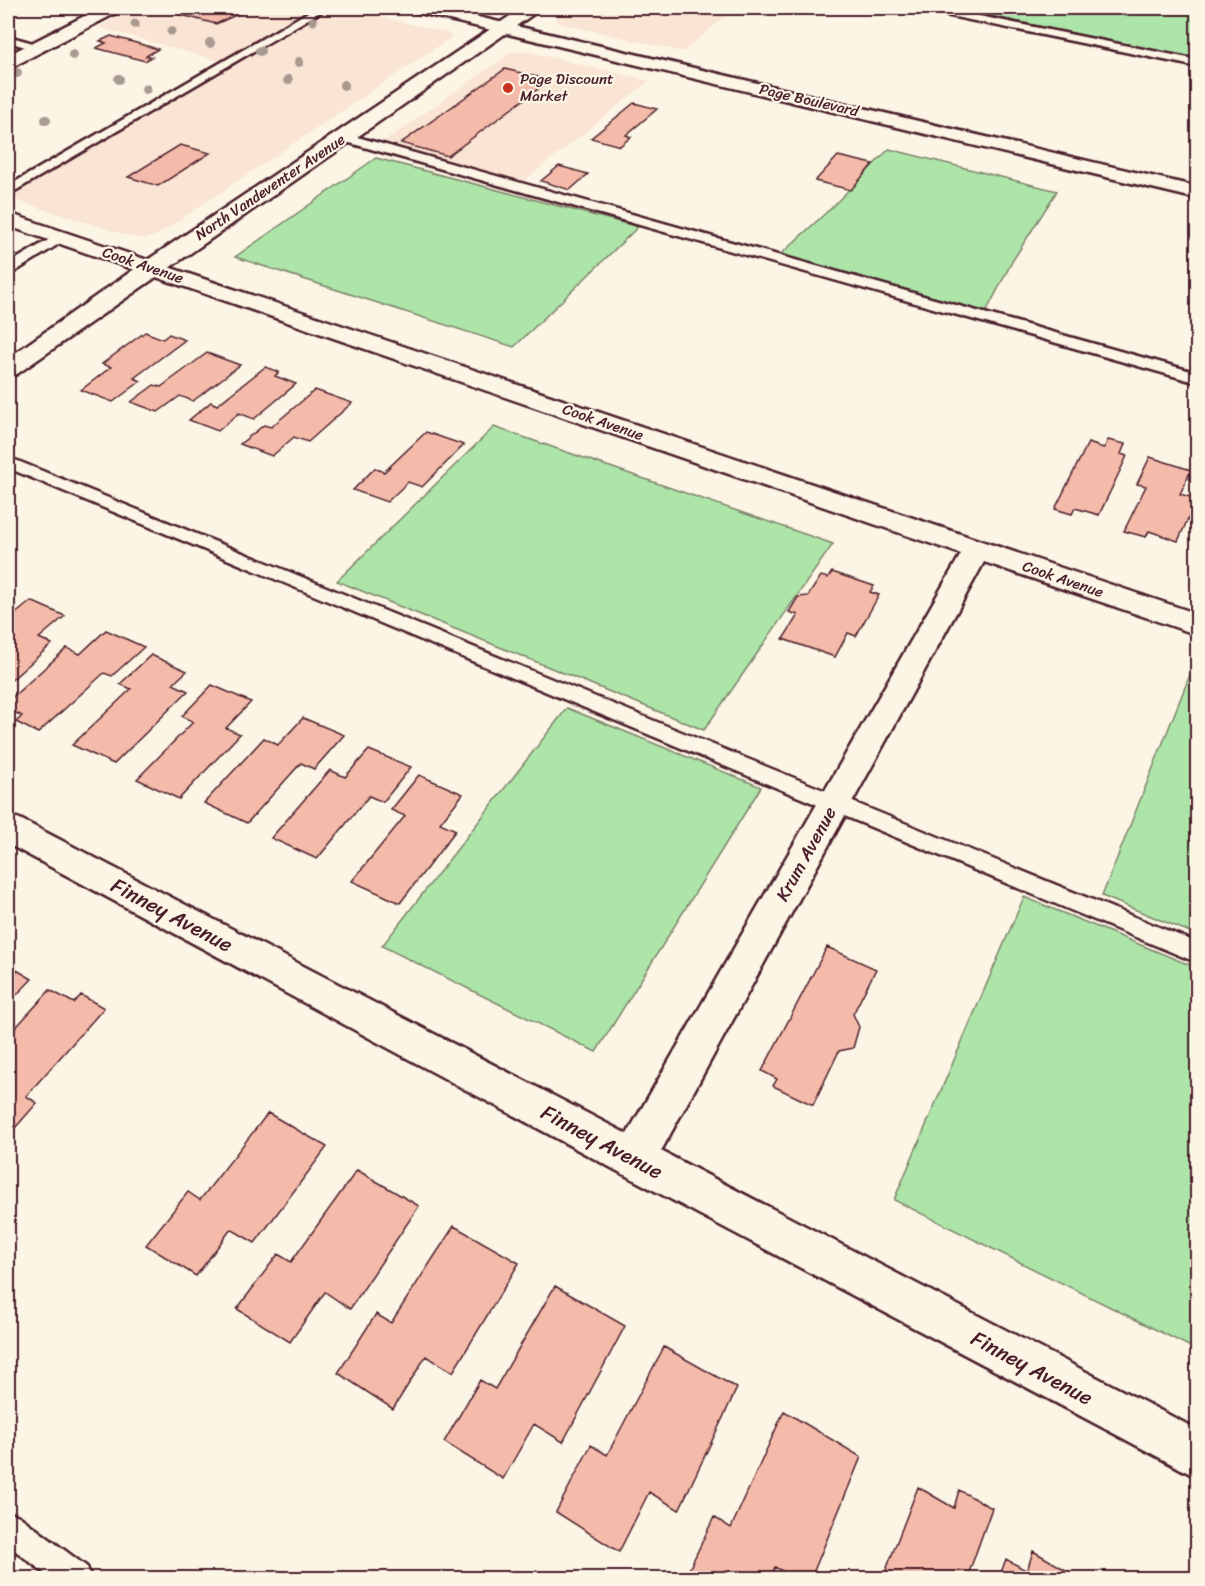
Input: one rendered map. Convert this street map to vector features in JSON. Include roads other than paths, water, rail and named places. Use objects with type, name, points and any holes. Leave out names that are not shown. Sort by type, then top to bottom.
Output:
[{"type":"street","points":[[8,62],[112,8]]},
{"type":"street","name":"Page Boulevard","points":[[420,8],[1197,193]]},
{"type":"street","name":"North Vandeventer Avenue","points":[[8,369],[151,268],[533,8]]},
{"type":"street","name":"Cook Avenue","points":[[8,219],[1197,625]]},
{"type":"street","name":"Krum Avenue","points":[[634,1159],[977,550]]},
{"type":"street","name":"Finney Avenue","points":[[8,828],[1197,1455]]},
{"type":"lane","points":[[8,191],[322,8]]},
{"type":"lane","points":[[926,8],[1197,64]]},
{"type":"lane","points":[[8,39],[36,46]]},
{"type":"lane","points":[[343,137],[1197,378]]},
{"type":"lane","points":[[8,270],[60,237]]},
{"type":"lane","points":[[8,462],[1197,953]]},
{"type":"lane","points":[[8,1527],[76,1578]]},
{"type":"place","name":"Page Discount Market","points":[[508,88]]}]
